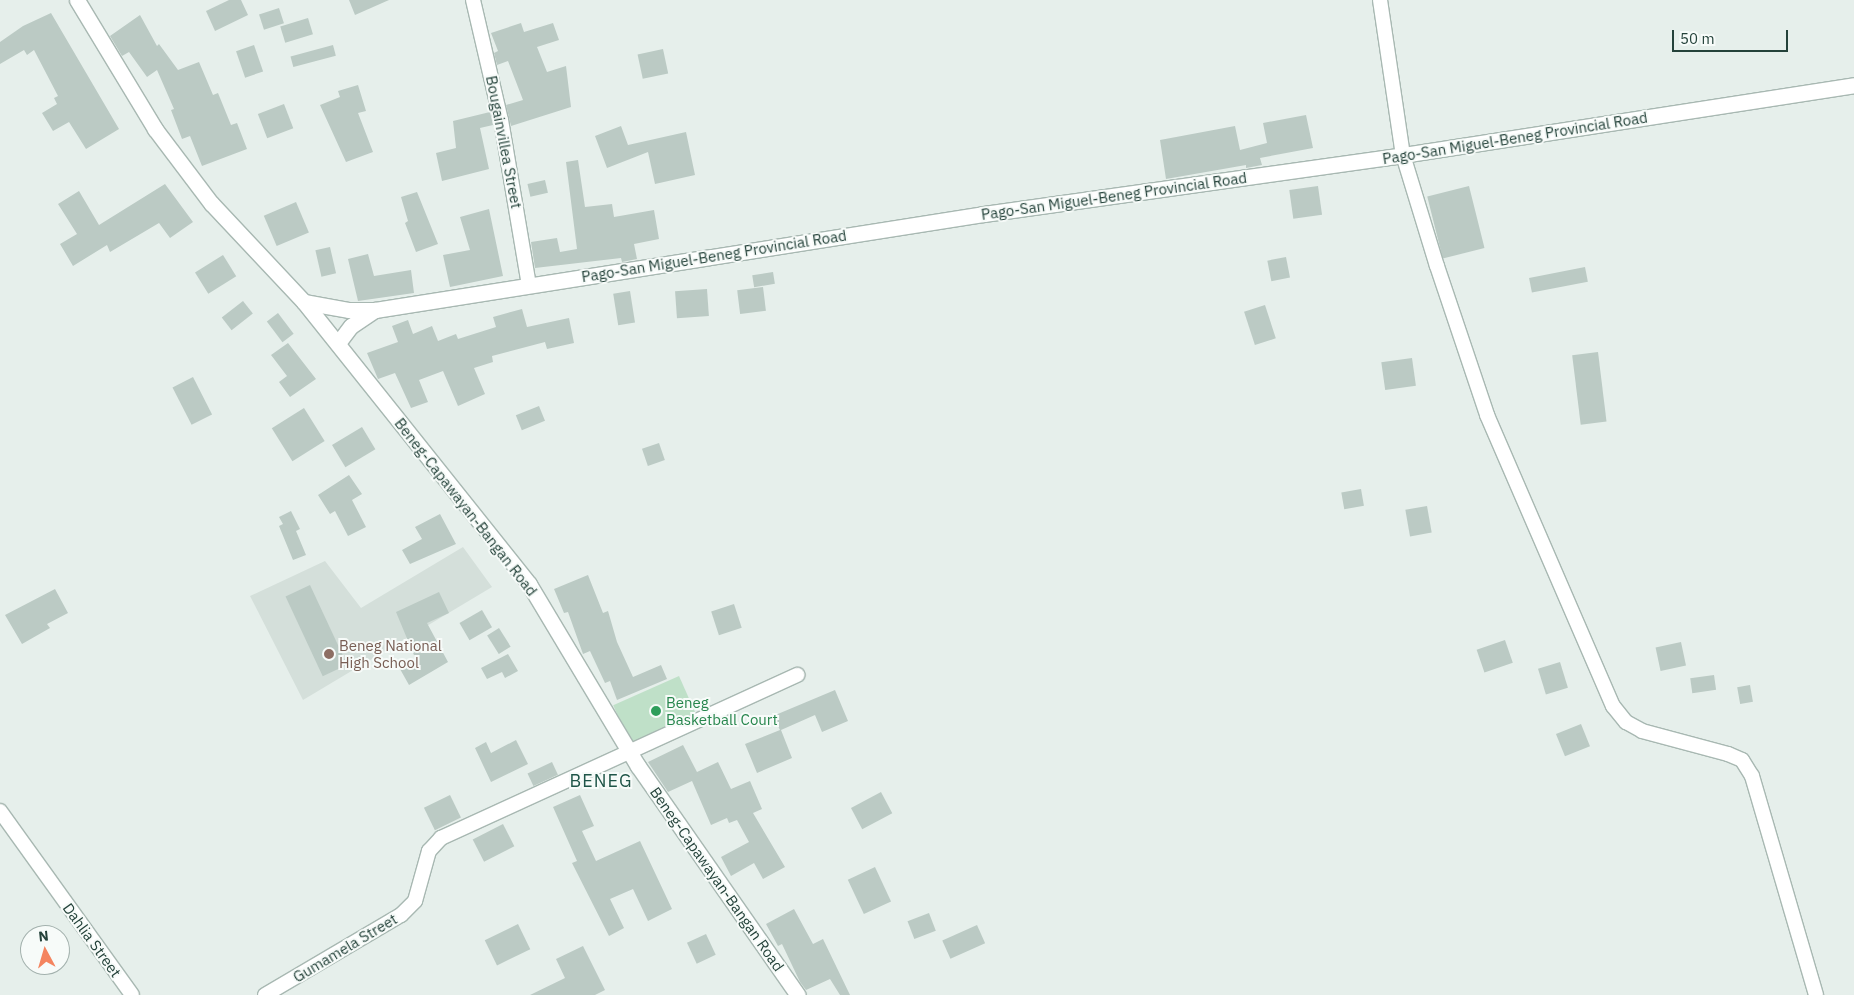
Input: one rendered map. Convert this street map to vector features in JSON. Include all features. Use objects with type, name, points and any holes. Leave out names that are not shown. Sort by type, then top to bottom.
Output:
[{"type":"main road","name":"Beneg-Capawayan-Bangan Road","points":[[77,0],[155,129],[211,202],[304,302],[529,584],[631,753],[798,995]]},
{"type":"main road","name":"Pago-San Miguel-Beneg Provincial Road","points":[[375,310],[984,214],[1403,155],[1854,85]]},
{"type":"main road","points":[[304,302],[375,310]]},
{"type":"main road","points":[[338,343],[351,326],[375,310]]},
{"type":"street","name":"Bougainvillea Street","points":[[473,0],[501,120],[530,285]]},
{"type":"street","points":[[1380,0],[1403,155],[1487,415],[1613,706],[1626,722],[1642,731],[1728,754],[1742,760],[1752,776],[1758,793],[1816,995]]},
{"type":"street","name":"Gumamela Street","points":[[265,995],[401,915],[415,901],[429,850],[441,838],[797,676]]},
{"type":"street","name":"Dahlia Street","points":[[0,811],[132,995]]},
{"type":"shaded area","name":"Beneg National High School","points":[[463,547],[492,587],[303,700],[250,596],[325,561],[361,608]]},
{"type":"green space","name":"Beneg Basketball Court","points":[[679,676],[697,716],[631,745],[613,705]]},
{"type":"building","points":[[229,0],[241,0],[248,15],[215,31],[206,11]]},
{"type":"building","points":[[349,0],[389,0],[355,15]]},
{"type":"building","points":[[279,8],[284,23],[264,30],[259,14]]},
{"type":"building","points":[[51,13],[119,129],[86,149],[69,122],[53,131],[42,113],[57,104],[54,98],[58,96],[34,50],[27,55],[24,50],[0,64],[0,42],[23,26]]},
{"type":"building","points":[[140,15],[157,46],[159,44],[178,70],[199,62],[213,95],[218,93],[231,125],[237,123],[247,149],[202,166],[190,136],[182,139],[171,110],[174,109],[157,70],[147,77],[129,52],[122,56],[110,36]]},
{"type":"building","points":[[308,18],[313,34],[285,43],[280,26]]},
{"type":"building","points":[[521,23],[524,32],[553,23],[559,40],[537,47],[547,72],[566,66],[571,107],[511,126],[506,105],[523,100],[508,61],[497,65],[494,53],[498,51],[491,33]]},
{"type":"building","points":[[254,45],[263,71],[245,78],[236,51]]},
{"type":"building","points":[[333,45],[336,56],[293,67],[290,56]]},
{"type":"building","points":[[663,49],[668,73],[643,79],[638,54]]},
{"type":"building","points":[[358,85],[366,111],[358,113],[373,152],[346,162],[320,105],[340,97],[338,91]]},
{"type":"building","points":[[284,104],[293,128],[267,138],[258,114]]},
{"type":"building","points":[[490,112],[493,125],[480,128],[489,169],[442,181],[436,153],[456,148],[453,121]]},
{"type":"building","points":[[1306,115],[1313,148],[1260,158],[1262,165],[1246,168],[1246,165],[1166,179],[1160,140],[1235,126],[1240,150],[1267,143],[1263,123]]},
{"type":"building","points":[[621,126],[628,145],[686,132],[695,175],[655,184],[648,152],[607,168],[595,136]]},
{"type":"building","points":[[578,160],[585,207],[612,204],[614,217],[654,210],[659,239],[634,244],[637,259],[622,262],[621,258],[535,268],[531,242],[557,238],[560,252],[577,249],[566,162]]},
{"type":"building","points":[[545,180],[548,193],[530,197],[527,184]]},
{"type":"building","points":[[165,184],[193,222],[170,238],[159,223],[110,252],[107,245],[73,266],[60,244],[77,234],[58,204],[79,191],[99,225]]},
{"type":"building","points":[[1318,186],[1322,215],[1293,219],[1289,190]]},
{"type":"building","points":[[1469,186],[1484,248],[1443,259],[1427,196]]},
{"type":"building","points":[[417,192],[438,244],[416,252],[405,223],[408,221],[401,197]]},
{"type":"building","points":[[296,202],[309,232],[277,246],[264,216]]},
{"type":"building","points":[[489,209],[503,276],[450,287],[443,255],[470,250],[460,217]]},
{"type":"building","points":[[330,247],[336,273],[321,277],[315,250]]},
{"type":"building","points":[[368,254],[374,276],[411,270],[414,293],[358,301],[348,259]]},
{"type":"building","points":[[223,255],[236,276],[208,294],[195,272]]},
{"type":"building","points":[[1286,257],[1290,278],[1271,281],[1267,261]]},
{"type":"building","points":[[1585,267],[1588,282],[1532,293],[1529,278]]},
{"type":"building","points":[[773,272],[775,284],[754,287],[752,275]]},
{"type":"building","points":[[763,287],[766,311],[740,314],[737,290]]},
{"type":"building","points":[[707,289],[709,316],[677,318],[675,291]]},
{"type":"building","points":[[630,291],[635,323],[618,325],[613,294]]},
{"type":"building","points":[[243,301],[253,314],[232,330],[222,318]]},
{"type":"building","points":[[1265,305],[1276,338],[1255,345],[1244,312]]},
{"type":"building","points":[[522,309],[527,327],[569,318],[574,343],[547,349],[545,342],[492,356],[493,362],[474,368],[485,394],[458,406],[443,371],[419,380],[428,402],[411,408],[395,373],[378,379],[367,353],[398,342],[392,326],[408,320],[413,334],[432,326],[438,341],[456,334],[458,339],[496,327],[493,317]]},
{"type":"building","points":[[278,313],[294,334],[282,342],[267,321]]},
{"type":"building","points":[[288,343],[316,379],[290,397],[279,382],[287,376],[271,355]]},
{"type":"building","points":[[1598,352],[1607,421],[1581,425],[1572,355]]},
{"type":"building","points":[[1412,358],[1416,386],[1385,390],[1381,362]]},
{"type":"building","points":[[193,377],[212,414],[192,425],[173,387]]},
{"type":"building","points":[[539,406],[545,421],[522,430],[516,415]]},
{"type":"building","points":[[304,408],[325,441],[292,461],[272,428]]},
{"type":"building","points":[[362,427],[375,449],[345,467],[332,445]]},
{"type":"building","points":[[659,443],[665,460],[648,466],[642,449]]},
{"type":"building","points":[[349,475],[362,494],[352,500],[366,527],[348,536],[335,511],[330,514],[318,495]]},
{"type":"building","points":[[1361,489],[1364,506],[1344,509],[1341,492]]},
{"type":"building","points":[[1427,506],[1432,533],[1410,536],[1405,510]]},
{"type":"building","points":[[291,511],[300,529],[296,531],[306,555],[293,560],[279,526],[283,524],[279,517]]},
{"type":"building","points":[[440,514],[456,544],[410,564],[402,550],[422,539],[415,527]]},
{"type":"building","points":[[588,575],[603,613],[608,611],[617,642],[633,677],[661,665],[667,679],[617,700],[610,681],[605,683],[590,651],[583,654],[568,612],[564,613],[554,589]]},
{"type":"building","points":[[310,585],[347,665],[323,676],[286,596]]},
{"type":"building","points":[[55,589],[68,613],[47,624],[50,628],[22,644],[5,615]]},
{"type":"building","points":[[439,592],[449,613],[427,623],[448,662],[409,685],[400,669],[416,660],[396,612]]},
{"type":"building","points":[[734,604],[742,628],[719,635],[711,611]]},
{"type":"building","points":[[482,610],[492,627],[469,640],[459,623]]},
{"type":"building","points":[[499,628],[511,647],[499,654],[487,635]]},
{"type":"building","points":[[1505,640],[1513,663],[1484,672],[1477,650]]},
{"type":"building","points":[[1681,642],[1686,665],[1661,671],[1656,647]]},
{"type":"building","points":[[508,654],[518,671],[505,678],[502,672],[487,679],[481,668]]},
{"type":"building","points":[[1560,662],[1568,688],[1546,695],[1538,669]]},
{"type":"building","points":[[1714,675],[1716,690],[1692,693],[1690,678]]},
{"type":"building","points":[[1750,685],[1753,702],[1740,704],[1737,687]]},
{"type":"building","points":[[835,690],[848,721],[822,732],[815,715],[781,730],[792,758],[757,773],[745,744],[780,730],[773,716]]},
{"type":"building","points":[[1581,724],[1590,746],[1565,756],[1556,734]]},
{"type":"building","points":[[516,740],[528,764],[491,782],[475,748],[486,742],[491,753]]},
{"type":"building","points":[[683,745],[697,772],[718,762],[731,789],[750,781],[762,809],[753,813],[785,867],[763,879],[754,863],[731,876],[721,857],[749,842],[737,820],[729,823],[727,818],[711,825],[692,781],[668,792],[648,762]]},
{"type":"building","points":[[552,762],[558,775],[533,786],[528,773]]},
{"type":"building","points":[[881,792],[892,813],[862,829],[851,808]]},
{"type":"building","points":[[450,795],[461,817],[435,830],[424,808]]},
{"type":"building","points":[[580,795],[594,826],[582,831],[596,861],[640,841],[672,909],[648,921],[633,889],[610,899],[624,928],[609,936],[572,863],[577,861],[553,807]]},
{"type":"building","points":[[503,824],[514,846],[484,862],[473,839]]},
{"type":"building","points":[[875,867],[891,901],[864,914],[848,880]]},
{"type":"building","points":[[794,909],[813,944],[823,939],[850,995],[840,995],[830,979],[806,990],[800,982],[782,944],[778,946],[766,924]]},
{"type":"building","points":[[929,913],[936,931],[914,939],[908,921]]},
{"type":"building","points":[[518,924],[530,949],[497,965],[485,940]]},
{"type":"building","points":[[977,925],[985,943],[950,959],[942,940]]},
{"type":"building","points":[[706,934],[716,955],[697,964],[687,943]]},
{"type":"building","points":[[583,946],[605,990],[595,995],[530,995],[565,978],[556,959]]},
{"type":"place","name":"Beneg National High School","points":[[329,654]]},
{"type":"place","name":"Beneg Basketball Court","points":[[656,711]]},
{"type":"district","name":"BENEG","points":[[601,781]]}]
